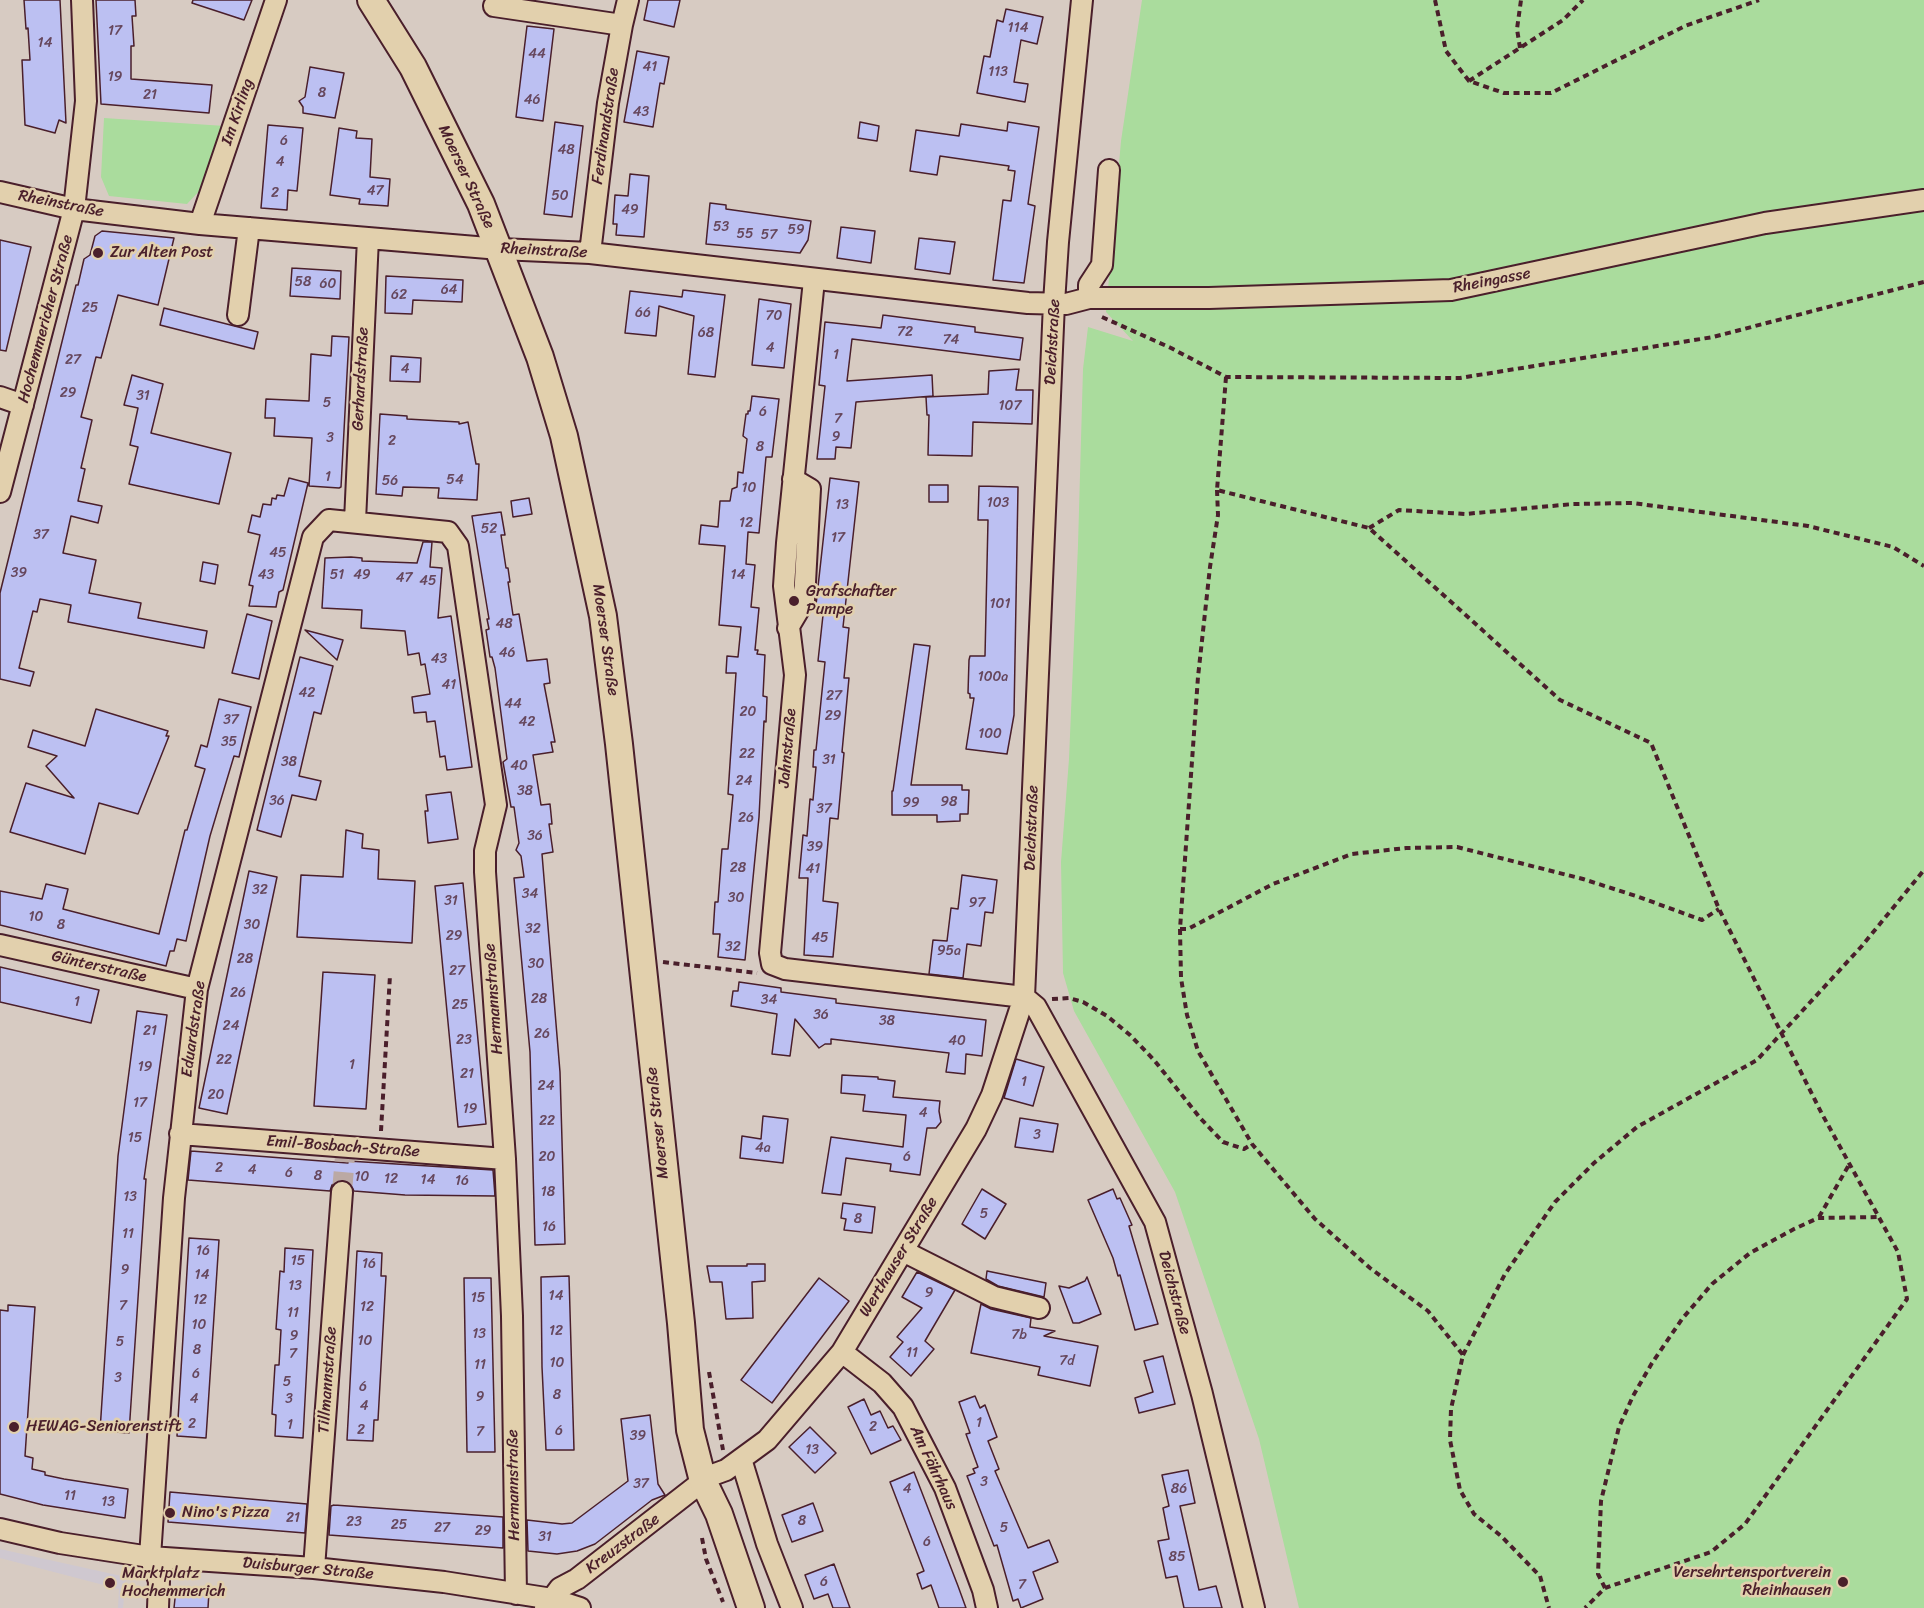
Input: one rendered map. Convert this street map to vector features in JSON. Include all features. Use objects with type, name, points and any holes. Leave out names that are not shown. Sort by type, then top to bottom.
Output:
[{"type":"main road","name":"Moerser Straße","points":[[371,0],[413,66],[500,249],[540,357],[564,436],[603,616],[619,744],[681,1323],[707,1427],[709,1478],[751,1608]]},
{"type":"street","name":"Hochemmericher Straße","points":[[0,492],[74,209],[86,101],[82,0]]},
{"type":"street","name":"Im Kirling","points":[[200,224],[276,0]]},
{"type":"street","name":"Ferdinandstraße","points":[[590,254],[608,103],[628,0]]},
{"type":"street","name":"Deichstraße","points":[[1082,0],[1054,303],[1030,1002],[1155,1222],[1202,1394],[1254,1608]]},
{"type":"street","points":[[494,6],[622,25]]},
{"type":"street","points":[[1089,298],[1089,285],[1101,265],[1109,170]]},
{"type":"street","name":"Rheinstraße","points":[[0,192],[74,209],[200,224],[500,249],[590,254],[1028,303],[1054,303]]},
{"type":"street","name":"Rheingasse","points":[[1054,303],[1066,304],[1089,298],[1209,298],[1451,290],[1765,223],[1924,200]]},
{"type":"street","points":[[238,315],[249,228]]},
{"type":"street","name":"Gerhardstraße","points":[[355,521],[368,238]]},
{"type":"street","name":"Jahnstraße","points":[[772,964],[770,953],[795,675],[784,586],[814,280]]},
{"type":"street","points":[[0,397],[23,405]]},
{"type":"street","name":"Hermannstraße","points":[[328,520],[448,532],[458,546],[496,805],[485,851],[485,872],[506,1160],[512,1316],[516,1594]]},
{"type":"street","name":"Eduardstraße","points":[[150,1557],[180,1134],[197,989],[313,537],[328,520]]},
{"type":"street","name":"Günterstraße","points":[[0,945],[197,989]]},
{"type":"street","points":[[772,964],[785,969],[1030,1002]]},
{"type":"street","name":"Werthauser Straße","points":[[709,1478],[726,1470],[767,1440],[842,1352],[976,1128],[1030,1002]]},
{"type":"street","name":"Emil-Bosbach-Straße","points":[[180,1134],[345,1152],[380,1150],[506,1160]]},
{"type":"street","name":"Tillmannstraße","points":[[314,1568],[342,1192]]},
{"type":"street","points":[[903,1251],[994,1297],[1039,1308]]},
{"type":"street","name":"Am Fährhaus","points":[[842,1352],[882,1383],[903,1407],[945,1488],[983,1590],[987,1608]]},
{"type":"street","points":[[741,1459],[766,1544],[792,1608]]},
{"type":"street","name":"Kreuzstraße","points":[[549,1604],[560,1588],[577,1579],[709,1478]]},
{"type":"street","name":"Duisburger Straße","points":[[0,1529],[60,1543],[150,1557],[314,1568],[444,1582],[516,1594],[549,1604],[580,1608]]},
{"type":"street","points":[[150,1557],[159,1581],[158,1608]]},
{"type":"path","points":[[1435,0],[1446,51],[1469,81],[1504,93],[1551,93],[1685,26],[1759,0]]},
{"type":"path","points":[[1520,48],[1517,29],[1521,0]]},
{"type":"path","points":[[1469,81],[1563,20],[1583,0]]},
{"type":"path","points":[[1089,298],[1092,310],[1106,320],[1171,348],[1226,376],[1460,378],[1713,337],[1924,282]]},
{"type":"path","points":[[1226,376],[1217,490],[1218,514],[1210,567],[1193,735],[1180,929],[1181,978],[1187,1015],[1198,1051],[1252,1144],[1315,1219],[1370,1268],[1428,1311],[1463,1355]]},
{"type":"path","points":[[1217,490],[1369,528],[1560,700],[1651,743],[1719,909],[1822,1114],[1898,1252],[1907,1299],[1744,1524],[1711,1552],[1605,1588],[1585,1608]]},
{"type":"path","points":[[1369,528],[1399,510],[1465,514],[1573,504],[1632,503],[1808,526],[1893,547],[1924,566]]},
{"type":"path","points":[[1180,929],[1188,929],[1273,884],[1352,854],[1406,848],[1457,847],[1583,879],[1702,920],[1719,909]]},
{"type":"path","points":[[1549,1608],[1540,1576],[1501,1536],[1474,1514],[1460,1490],[1450,1440],[1451,1409],[1463,1355],[1505,1274],[1555,1202],[1594,1163],[1637,1127],[1757,1059],[1861,947],[1924,870]]},
{"type":"path","points":[[656,961],[760,973],[772,964]]},
{"type":"path","points":[[380,1150],[390,975]]},
{"type":"path","points":[[1030,1002],[1069,998],[1083,1002],[1107,1016],[1130,1035],[1154,1060],[1201,1119],[1223,1142],[1244,1149],[1252,1144]]},
{"type":"path","points":[[1818,1218],[1850,1163]]},
{"type":"path","points":[[1605,1588],[1598,1574],[1601,1501],[1619,1427],[1642,1379],[1682,1319],[1712,1284],[1750,1253],[1794,1229],[1818,1218],[1879,1217]]},
{"type":"path","points":[[701,1536],[706,1559],[726,1608]]},
{"type":"shaded area","name":"Marktplatz Hochemmerich","points":[[0,1549],[126,1577],[123,1608],[118,1608],[119,1589],[0,1558]]},
{"type":"green space","points":[[1142,0],[1924,0],[1924,1608],[1299,1608],[1259,1439],[1175,1192],[1074,1011],[1063,973],[1061,862],[1069,759],[1083,369],[1088,327],[1133,341],[1106,312],[1121,141]]},
{"type":"green space","points":[[104,118],[225,126],[203,187],[187,204],[109,196],[101,177]]},
{"type":"building","points":[[24,0],[60,0],[66,123],[59,120],[55,133],[25,125],[22,60],[30,60]]},
{"type":"building","points":[[96,0],[135,0],[136,16],[132,16],[134,46],[131,46],[131,79],[212,85],[209,113],[101,104]]},
{"type":"building","points":[[193,0],[252,0],[244,20],[192,3]]},
{"type":"building","points":[[648,0],[680,0],[674,27],[644,20]]},
{"type":"building","points":[[1006,9],[1043,17],[1037,44],[1021,40],[1014,82],[1028,84],[1025,102],[977,93],[984,56],[990,57],[997,20],[1003,22]]},
{"type":"building","points":[[527,26],[554,29],[543,121],[516,117]]},
{"type":"building","points":[[637,51],[669,57],[664,84],[660,83],[653,127],[624,122]]},
{"type":"building","points":[[310,67],[344,73],[335,118],[303,113],[303,107],[299,101],[305,97]]},
{"type":"building","points":[[555,122],[583,126],[572,217],[544,214]]},
{"type":"building","points":[[860,122],[879,126],[877,141],[858,138]]},
{"type":"building","points":[[1008,122],[1039,127],[1028,204],[1035,206],[1024,283],[993,280],[1003,200],[1011,201],[1015,171],[1008,170],[1009,166],[940,156],[937,175],[910,171],[916,130],[959,136],[961,124],[1007,131]]},
{"type":"building","points":[[268,125],[303,128],[297,191],[288,190],[287,210],[261,208]]},
{"type":"building","points":[[339,128],[357,131],[356,138],[372,139],[370,177],[390,179],[388,206],[359,204],[360,199],[330,195]]},
{"type":"building","points":[[630,174],[649,176],[644,237],[616,235],[617,224],[613,224],[615,195],[628,196]]},
{"type":"building","points":[[710,203],[726,205],[726,209],[811,221],[808,240],[800,253],[706,244]]},
{"type":"building","points":[[841,227],[875,231],[871,263],[837,258]]},
{"type":"building","points":[[102,231],[174,238],[158,305],[118,295],[101,358],[96,357],[81,417],[92,420],[81,468],[85,469],[78,501],[102,506],[98,523],[71,516],[63,553],[96,560],[89,593],[141,603],[138,618],[207,631],[204,648],[68,622],[71,605],[40,599],[37,612],[33,611],[19,668],[34,672],[30,686],[0,679],[0,593],[76,285],[78,285],[84,259],[90,255],[95,236]]},
{"type":"building","points":[[919,238],[955,242],[950,274],[915,269]]},
{"type":"building","points":[[0,240],[31,247],[6,351],[0,350]]},
{"type":"building","points":[[292,268],[341,271],[340,299],[290,296]]},
{"type":"building","points":[[386,276],[463,280],[462,302],[413,300],[412,314],[385,313]]},
{"type":"building","points":[[683,290],[725,295],[715,377],[688,374],[694,316],[659,306],[656,336],[625,333],[630,291],[682,297]]},
{"type":"building","points":[[759,299],[791,304],[784,368],[752,365]]},
{"type":"building","points":[[164,308],[258,332],[254,349],[160,325]]},
{"type":"building","points":[[883,315],[975,327],[975,332],[1023,338],[1020,360],[852,339],[847,381],[932,375],[933,396],[856,402],[851,448],[836,447],[835,459],[817,459],[825,386],[819,385],[825,322],[881,328]]},
{"type":"building","points":[[332,336],[349,337],[341,487],[339,488],[309,486],[312,438],[274,436],[275,418],[265,418],[266,399],[309,401],[311,354],[331,356]]},
{"type":"building","points":[[391,356],[421,358],[420,382],[390,381]]},
{"type":"building","points":[[1019,369],[1016,390],[1033,390],[1032,424],[973,422],[972,456],[928,455],[929,415],[927,415],[926,397],[988,394],[989,371]]},
{"type":"building","points":[[132,375],[163,384],[151,433],[231,453],[219,504],[129,484],[138,447],[130,445],[138,408],[124,405]]},
{"type":"building","points":[[752,396],[779,399],[772,457],[766,457],[759,533],[748,532],[746,564],[755,565],[751,607],[759,608],[755,650],[758,650],[757,654],[765,655],[763,696],[767,697],[759,817],[745,960],[718,957],[720,934],[713,934],[722,849],[728,849],[733,795],[728,794],[736,673],[726,673],[727,656],[738,657],[741,627],[719,625],[725,546],[699,544],[701,525],[718,527],[720,501],[730,501],[732,489],[737,487],[738,472],[743,473],[747,439],[743,436],[746,414],[750,411]]},
{"type":"building","points":[[380,414],[407,416],[407,419],[459,422],[459,424],[468,422],[476,464],[479,464],[477,500],[438,498],[439,488],[403,487],[402,496],[376,494]]},
{"type":"building","points":[[289,478],[308,483],[283,590],[279,592],[276,607],[249,606],[253,586],[249,585],[260,535],[248,532],[252,515],[260,517],[263,504],[271,505],[272,498],[276,499],[277,495],[284,496]]},
{"type":"building","points":[[830,478],[859,482],[843,627],[849,628],[844,678],[849,678],[842,752],[844,753],[838,819],[830,818],[823,901],[838,903],[833,957],[804,955],[808,878],[799,878],[803,835],[807,836],[810,799],[813,800],[816,767],[813,767],[814,750],[816,750],[825,662],[818,661],[824,606],[816,605]]},
{"type":"building","points":[[929,485],[948,485],[948,502],[929,502]]},
{"type":"building","points":[[979,486],[1018,487],[1014,715],[1007,754],[966,749],[974,698],[970,698],[968,693],[969,660],[970,656],[985,656],[988,520],[978,520]]},
{"type":"building","points":[[529,498],[532,514],[513,517],[511,501]]},
{"type":"building","points":[[501,512],[505,535],[501,535],[506,568],[508,568],[513,615],[519,614],[527,661],[547,659],[550,683],[544,684],[555,742],[551,742],[553,752],[533,755],[541,805],[550,804],[552,824],[549,824],[553,852],[542,854],[560,1072],[565,1244],[535,1245],[530,1052],[514,878],[524,877],[521,856],[516,850],[519,843],[514,807],[511,807],[503,762],[507,759],[495,668],[492,657],[490,657],[486,630],[489,629],[487,619],[489,619],[472,516]]},
{"type":"building","points":[[423,542],[432,542],[430,567],[442,568],[438,618],[451,616],[472,767],[447,770],[445,756],[440,757],[435,721],[427,722],[426,712],[414,713],[412,697],[430,694],[425,664],[421,665],[419,653],[408,655],[405,631],[361,628],[362,610],[322,608],[325,558],[351,557],[362,558],[362,561],[417,563]]},
{"type":"building","points":[[203,562],[218,565],[215,584],[200,581]]},
{"type":"building","points":[[247,614],[272,621],[259,679],[232,673]]},
{"type":"building","points":[[305,630],[343,640],[337,660]]},
{"type":"building","points":[[914,644],[930,646],[911,785],[962,785],[962,790],[969,790],[968,814],[960,814],[960,821],[937,822],[937,815],[892,815],[892,791]]},
{"type":"building","points":[[300,657],[333,666],[321,714],[314,712],[299,776],[321,781],[316,800],[292,795],[281,837],[257,830]]},
{"type":"building","points":[[219,699],[251,707],[239,757],[234,756],[210,836],[186,941],[177,939],[174,951],[170,951],[166,966],[0,925],[0,891],[42,899],[46,884],[68,889],[63,909],[159,934],[185,830],[187,830],[205,769],[195,766],[201,745],[207,747]]},
{"type":"building","points":[[96,709],[168,731],[166,736],[169,736],[138,814],[99,803],[85,854],[10,832],[26,783],[74,798],[46,766],[57,756],[28,747],[33,730],[85,746]]},
{"type":"building","points":[[451,792],[458,839],[428,843],[426,795]]},
{"type":"building","points":[[346,830],[363,834],[362,848],[379,850],[378,879],[415,881],[412,943],[297,937],[301,875],[343,877]]},
{"type":"building","points":[[249,871],[277,877],[227,1114],[199,1108]]},
{"type":"building","points":[[962,875],[997,880],[993,913],[985,912],[981,946],[967,944],[963,978],[929,974],[933,940],[947,941],[951,908],[958,909]]},
{"type":"building","points":[[463,883],[486,1124],[458,1127],[435,886]]},
{"type":"building","points":[[0,967],[99,990],[91,1023],[0,1002]]},
{"type":"building","points":[[323,972],[375,975],[366,1109],[314,1106]]},
{"type":"building","points":[[739,982],[781,988],[781,992],[836,999],[836,1003],[986,1020],[982,1056],[966,1054],[965,1074],[946,1072],[949,1053],[831,1039],[831,1044],[825,1044],[819,1048],[795,1019],[790,1056],[772,1054],[777,1014],[731,1006],[733,991],[738,991]]},
{"type":"building","points":[[137,1011],[167,1015],[144,1179],[146,1179],[129,1433],[100,1431],[118,1156]]},
{"type":"building","points":[[1016,1059],[1044,1067],[1033,1106],[1004,1098]]},
{"type":"building","points":[[842,1075],[878,1077],[878,1079],[895,1081],[893,1097],[940,1101],[941,1122],[936,1128],[927,1128],[920,1175],[890,1171],[891,1164],[846,1158],[841,1195],[822,1193],[831,1137],[903,1147],[906,1115],[863,1111],[865,1095],[841,1093]]},
{"type":"building","points":[[763,1116],[788,1119],[783,1163],[740,1158],[742,1136],[761,1139]]},
{"type":"building","points":[[1020,1118],[1058,1124],[1053,1152],[1015,1147]]},
{"type":"building","points":[[191,1151],[348,1163],[348,1161],[493,1170],[495,1196],[405,1195],[354,1191],[349,1182],[342,1180],[332,1185],[330,1191],[188,1180]]},
{"type":"building","points":[[982,1189],[1006,1204],[985,1239],[962,1224]]},
{"type":"building","points":[[1113,1189],[1117,1199],[1120,1198],[1132,1225],[1129,1226],[1158,1324],[1135,1330],[1120,1275],[1118,1276],[1113,1258],[1088,1200]]},
{"type":"building","points":[[843,1203],[875,1207],[872,1233],[844,1230],[846,1219],[841,1218]]},
{"type":"building","points":[[189,1238],[219,1240],[206,1438],[177,1436]]},
{"type":"building","points":[[285,1248],[313,1250],[303,1438],[275,1436],[276,1415],[272,1414],[275,1365],[279,1365],[281,1330],[276,1329],[280,1271],[284,1272]]},
{"type":"building","points":[[357,1251],[382,1253],[381,1276],[386,1276],[378,1420],[374,1420],[373,1441],[347,1440]]},
{"type":"building","points":[[747,1264],[765,1264],[765,1281],[752,1282],[753,1318],[726,1319],[722,1282],[710,1282],[707,1266],[747,1266]]},
{"type":"building","points":[[987,1271],[1046,1283],[1044,1297],[998,1286],[986,1279]]},
{"type":"building","points":[[917,1272],[955,1290],[925,1341],[934,1349],[911,1376],[890,1357],[903,1342],[897,1337],[922,1308],[902,1297]]},
{"type":"building","points":[[569,1276],[574,1450],[546,1450],[541,1277]]},
{"type":"building","points":[[1087,1277],[1101,1314],[1079,1323],[1073,1323],[1059,1286],[1069,1288],[1085,1281]]},
{"type":"building","points":[[464,1278],[491,1278],[495,1452],[467,1452]]},
{"type":"building","points":[[819,1278],[849,1301],[772,1403],[741,1380]]},
{"type":"building","points":[[981,1304],[991,1309],[1031,1318],[1030,1327],[1055,1331],[1044,1336],[1098,1346],[1090,1386],[1038,1375],[1040,1367],[971,1353]]},
{"type":"building","name":"HEWAG-Seniorenstift","points":[[8,1305],[35,1307],[25,1456],[33,1458],[32,1469],[45,1472],[45,1475],[64,1479],[128,1489],[125,1518],[43,1505],[0,1494],[0,1310],[8,1311]]},
{"type":"building","points":[[1163,1356],[1175,1404],[1139,1413],[1135,1398],[1153,1392],[1144,1361]]},
{"type":"building","points":[[975,1396],[980,1408],[985,1405],[997,1437],[988,1441],[999,1469],[995,1471],[1028,1548],[1049,1540],[1058,1562],[1033,1572],[1043,1599],[1021,1608],[1018,1599],[1013,1601],[997,1545],[994,1546],[967,1476],[975,1473],[973,1469],[978,1467],[966,1434],[970,1433],[959,1402]]},
{"type":"building","points":[[864,1399],[871,1415],[880,1411],[888,1428],[893,1426],[901,1440],[871,1454],[848,1407]]},
{"type":"building","points":[[650,1415],[658,1484],[665,1495],[652,1500],[595,1544],[577,1551],[557,1554],[528,1551],[527,1520],[572,1523],[628,1481],[621,1419]]},
{"type":"building","points":[[810,1427],[836,1453],[815,1473],[789,1447]]},
{"type":"building","points":[[1188,1470],[1195,1503],[1180,1506],[1199,1590],[1216,1586],[1222,1608],[1184,1608],[1177,1576],[1166,1578],[1158,1541],[1169,1539],[1163,1508],[1169,1506],[1162,1475]]},
{"type":"building","points":[[914,1472],[966,1608],[939,1608],[931,1585],[922,1589],[917,1574],[924,1571],[890,1482]]},
{"type":"building","points":[[170,1492],[307,1504],[305,1533],[168,1522]]},
{"type":"building","points":[[813,1503],[823,1531],[792,1542],[782,1515]]},
{"type":"building","points":[[331,1506],[503,1517],[503,1548],[329,1535]]},
{"type":"building","points":[[834,1564],[850,1608],[833,1608],[828,1594],[814,1599],[805,1575]]},
{"type":"building","points":[[176,1589],[209,1591],[208,1608],[174,1608]]},
{"type":"tunnel","points":[[342,1192],[345,1156]]},
{"type":"place","name":"Zur Alten Post","points":[[98,253]]},
{"type":"place","name":"Grafschafter Pumpe","points":[[794,601]]},
{"type":"place","name":"HEWAG-Seniorenstift","points":[[14,1427]]},
{"type":"place","name":"Nino's Pizza","points":[[170,1513]]},
{"type":"place","name":"Versehrtensportverein Rheinhausen","points":[[1843,1582]]},
{"type":"place","name":"Marktplatz Hochemmerich","points":[[110,1583]]}]
